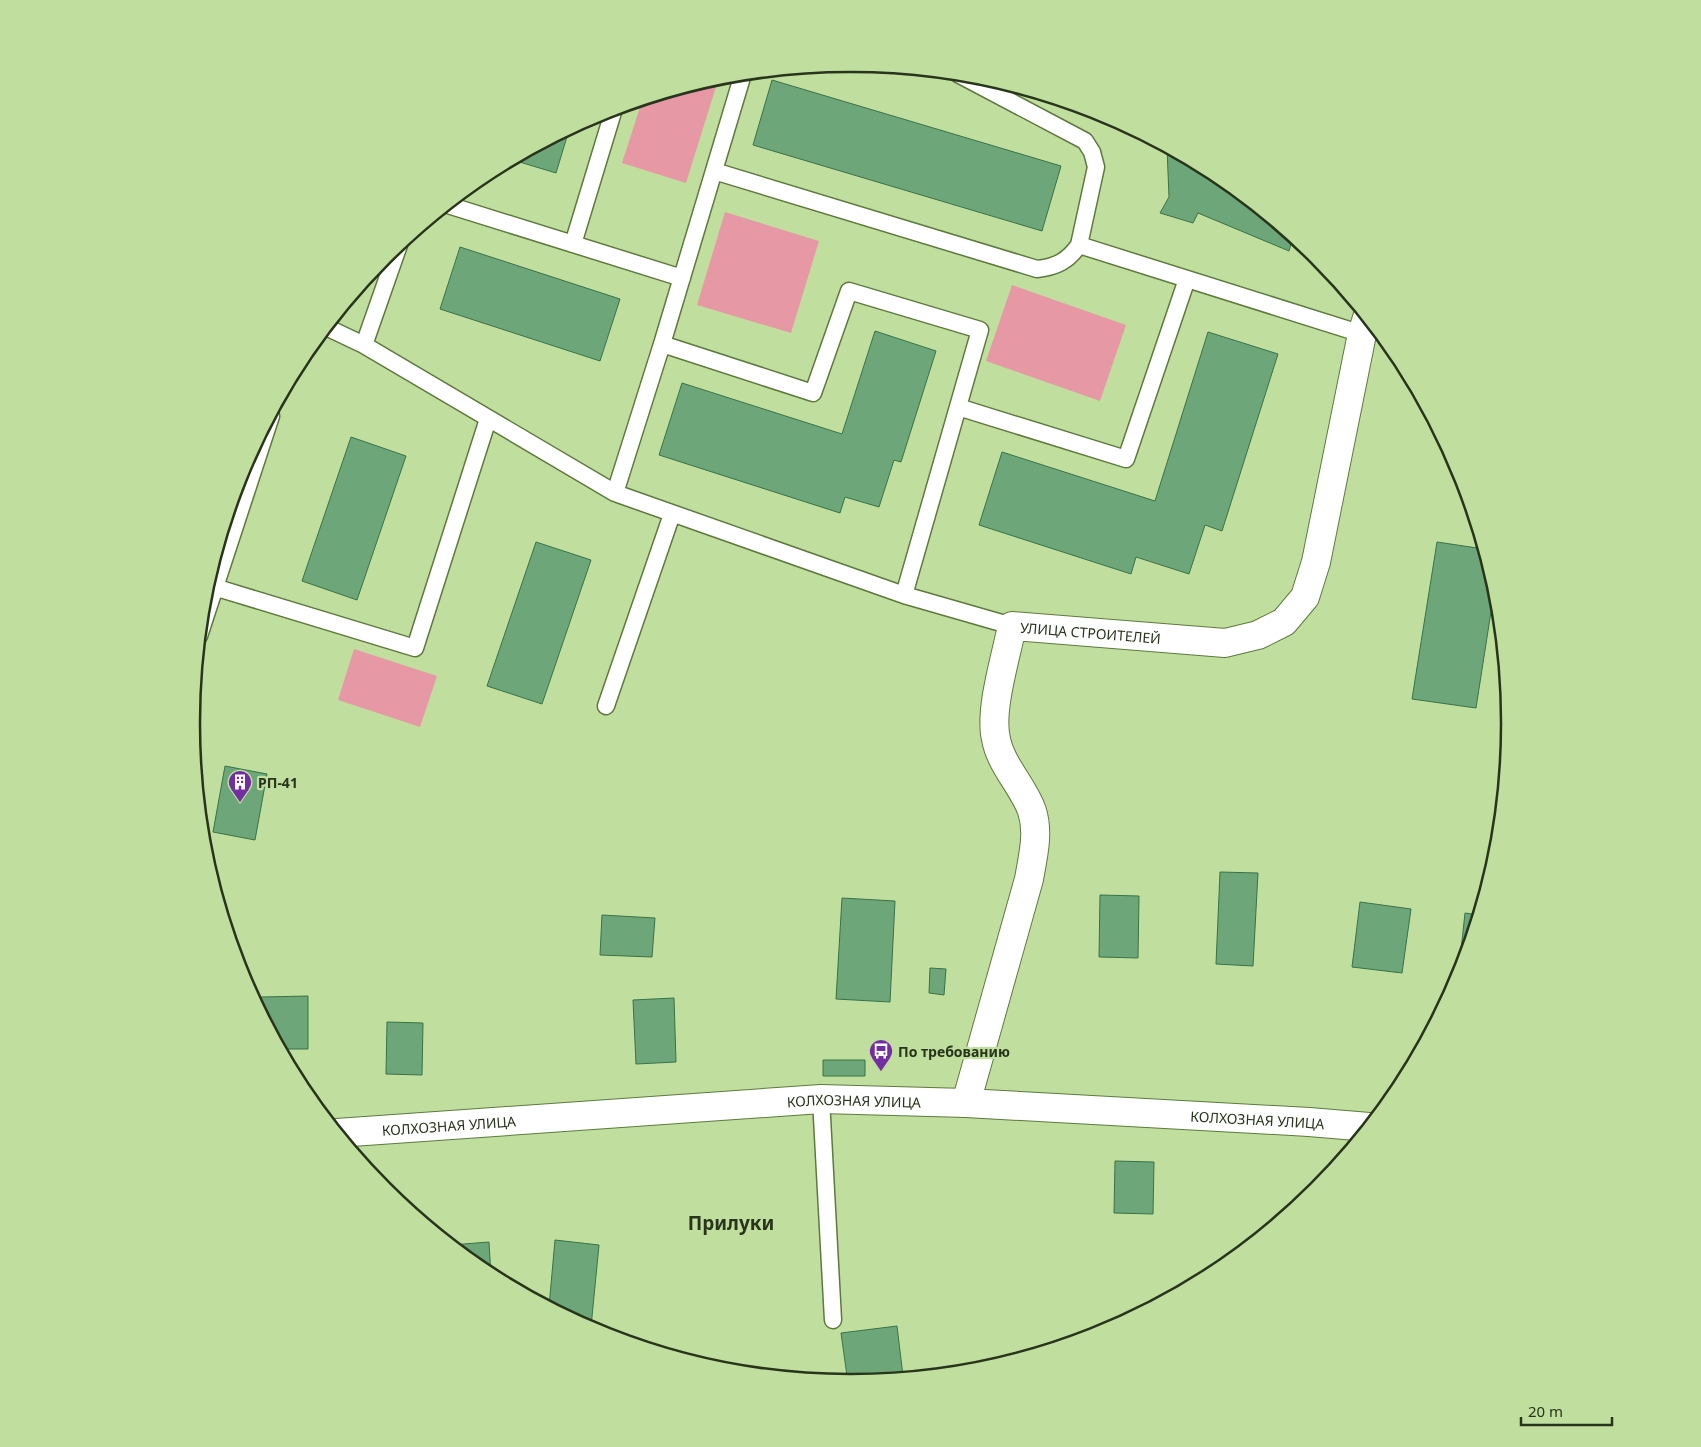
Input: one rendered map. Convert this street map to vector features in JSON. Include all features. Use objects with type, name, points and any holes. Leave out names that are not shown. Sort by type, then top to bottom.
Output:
[{"type":"street","name":"УЛИЦА СТРОИТЕЛЕЙ","points":[[966,1103],[1029,879],[1036,845],[1035,826],[1031,810],[1004,762],[996,739],[993,715],[1012,626],[1225,643],[1258,636],[1284,622],[1306,597],[1316,562],[1364,326]]},
{"type":"street","name":"КОЛХОЗНАЯ УЛИЦА","points":[[344,1132],[821,1099],[966,1103],[1362,1126]]},
{"type":"lane","points":[[615,493],[742,82]]},
{"type":"lane","points":[[714,171],[1037,268],[1050,267],[1063,262],[1079,245],[1096,167],[1092,152],[1085,141],[980,85]]},
{"type":"lane","points":[[573,244],[611,118]]},
{"type":"lane","points":[[454,207],[682,278]]},
{"type":"lane","points":[[1079,245],[1187,279],[1364,326]]},
{"type":"lane","points":[[364,345],[394,259]]},
{"type":"lane","points":[[958,407],[1126,459],[1187,279]]},
{"type":"lane","points":[[662,344],[813,393],[849,291],[980,330],[904,595]]},
{"type":"lane","points":[[332,330],[364,345],[615,493],[904,595],[1012,626]]},
{"type":"lane","points":[[214,587],[415,648],[488,419]]},
{"type":"lane","points":[[233,517],[242,493]]},
{"type":"lane","points":[[606,706],[672,514]]},
{"type":"lane","points":[[821,1099],[834,1320]]},
{"type":"shaded area","points":[[716,87],[686,183],[622,163],[640,107]]},
{"type":"shaded area","points":[[725,212],[819,241],[791,333],[697,305]]},
{"type":"shaded area","points":[[1012,285],[1126,325],[1100,401],[986,361]]},
{"type":"shaded area","points":[[354,649],[437,676],[420,727],[338,700]]},
{"type":"building","points":[[772,80],[1061,166],[1042,231],[753,145]]},
{"type":"building","points":[[566,138],[556,173],[521,162]]},
{"type":"building","points":[[1167,155],[1212,182],[1247,207],[1291,244],[1289,251],[1198,213],[1193,223],[1160,213],[1169,197]]},
{"type":"building","points":[[460,247],[620,299],[600,361],[440,309]]},
{"type":"building","points":[[875,331],[936,351],[901,462],[894,460],[879,507],[845,497],[840,513],[659,455],[682,383],[842,434]]},
{"type":"building","points":[[1208,332],[1278,354],[1222,531],[1205,525],[1189,574],[1136,557],[1131,574],[979,525],[1002,452],[1155,501]]},
{"type":"building","points":[[351,437],[406,456],[357,600],[302,581]]},
{"type":"building","points":[[536,542],[591,560],[542,704],[487,686]]},
{"type":"building","points":[[1437,542],[1477,548],[1491,610],[1476,708],[1412,699]]},
{"type":"building","name":"РП-41","points":[[225,766],[267,774],[255,840],[213,832]]},
{"type":"building","points":[[1220,872],[1258,873],[1253,966],[1216,964]]},
{"type":"building","points":[[1100,895],[1139,896],[1138,958],[1099,957]]},
{"type":"building","points":[[842,898],[895,901],[890,1002],[836,999]]},
{"type":"building","points":[[1360,902],[1411,909],[1402,973],[1352,967]]},
{"type":"building","points":[[1465,913],[1473,914],[1467,933],[1461,949]]},
{"type":"building","points":[[602,915],[655,918],[652,957],[600,955]]},
{"type":"building","points":[[930,968],[946,969],[944,995],[929,993]]},
{"type":"building","points":[[308,996],[308,1049],[287,1049],[261,997]]},
{"type":"building","points":[[674,998],[676,1062],[636,1064],[633,1000]]},
{"type":"building","points":[[387,1022],[423,1023],[422,1075],[386,1074]]},
{"type":"building","points":[[823,1060],[865,1060],[865,1076],[823,1076]]},
{"type":"building","points":[[1115,1161],[1154,1162],[1153,1214],[1114,1213]]},
{"type":"building","points":[[555,1240],[599,1245],[592,1321],[550,1300]]},
{"type":"building","points":[[489,1242],[490,1266],[489,1265],[460,1244]]},
{"type":"building","points":[[897,1326],[903,1372],[847,1374],[841,1333]]},
{"type":"place","name":"РП-41","points":[[240,803]]},
{"type":"place","name":"По требованию","points":[[881,1072]]},
{"type":"district","name":"Прилуки","points":[[731,1223]]}]
